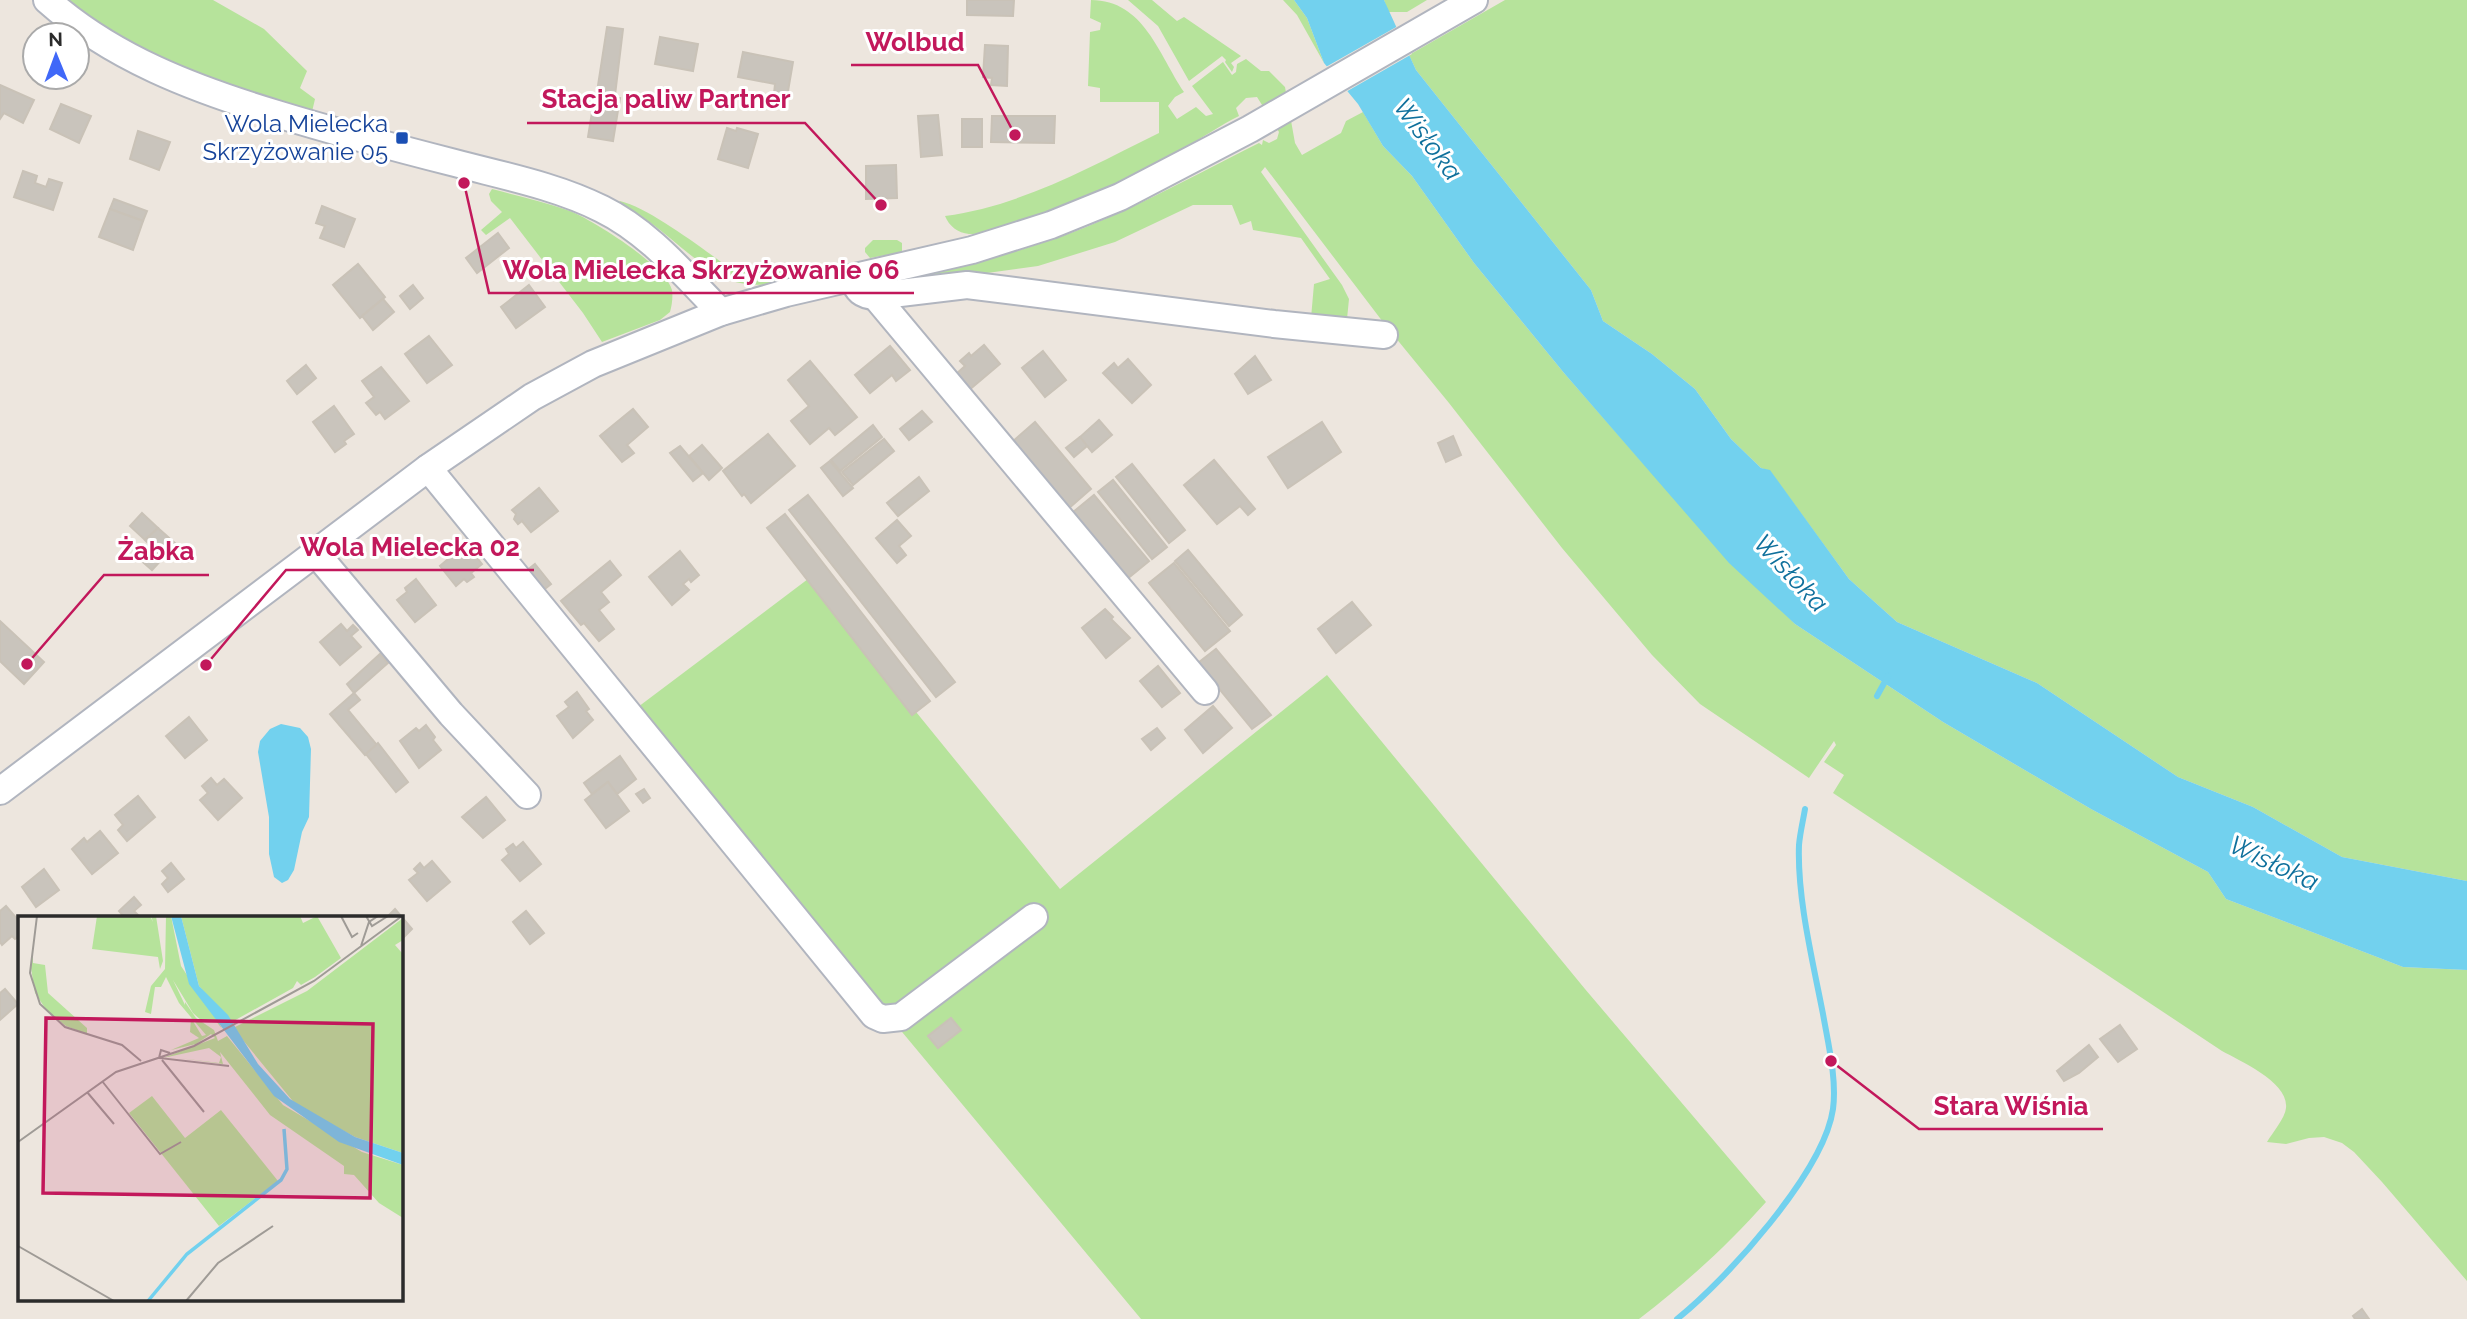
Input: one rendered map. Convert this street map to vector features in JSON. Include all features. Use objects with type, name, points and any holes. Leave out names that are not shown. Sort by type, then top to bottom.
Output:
[{"type":"street","points":[[47,0],[65,16],[143,65],[185,83],[345,135],[537,185],[576,197],[602,209],[622,220],[655,245],[721,312]]},
{"type":"street","points":[[0,791],[315,552],[532,397],[649,340],[721,312],[786,293],[972,250],[1051,225],[1120,197],[1250,129],[1474,0]]},
{"type":"street","points":[[853,278],[856,288],[864,295],[967,285],[1274,324],[1384,335]]},
{"type":"street","points":[[875,296],[1205,691]]},
{"type":"street","points":[[429,468],[874,1015],[883,1019],[901,1017],[1034,917]]},
{"type":"street","points":[[315,552],[451,714],[527,795]]},
{"type":"green space","points":[[63,0],[213,0],[264,29],[307,71],[300,88],[315,99],[311,116],[153,60]]},
{"type":"green space","points":[[1091,0],[1109,2],[1124,9],[1148,32],[1184,92],[1175,97],[1168,106],[1177,119],[1196,107],[1206,116],[1213,114],[1192,86],[1223,62],[1232,75],[1236,72],[1237,64],[1246,59],[1261,71],[1269,71],[1285,87],[1295,143],[1302,155],[1341,133],[1346,121],[1363,112],[1383,146],[1412,176],[1474,263],[1564,373],[1642,462],[1795,624],[1943,722],[2091,809],[2208,872],[2226,899],[2403,967],[2467,970],[2467,1281],[2382,1182],[2342,1143],[2324,1137],[2286,1144],[2267,1142],[2286,1108],[2285,1098],[2272,1081],[2222,1051],[1833,793],[1844,775],[1824,762],[1836,745],[1834,741],[1809,778],[1700,704],[1652,655],[1562,548],[1386,326],[1265,167],[1261,172],[1342,285],[1349,299],[1347,319],[1311,318],[1314,284],[1330,279],[1301,238],[1253,230],[1251,221],[1240,225],[1232,205],[1193,205],[1115,242],[1038,266],[885,287],[884,283],[1017,251],[1084,228],[1131,208],[1259,143],[1262,145],[1263,140],[1269,143],[1277,139],[1279,132],[1257,97],[1246,98],[1236,108],[1239,116],[1165,159],[1093,194],[995,231],[969,234],[954,228],[945,216],[1001,204],[1055,184],[1159,133],[1159,102],[1100,102],[1100,88],[1088,86],[1090,32],[1100,30],[1101,23],[1090,18]]},
{"type":"green space","points":[[1128,0],[1152,0],[1177,21],[1184,17],[1241,56],[1231,63],[1234,67],[1232,72],[1222,56],[1189,81],[1158,26]]},
{"type":"green space","points":[[1283,0],[1294,0],[1307,18],[1324,63],[1297,15]]},
{"type":"green space","points":[[1384,0],[1427,0],[1407,12],[1388,12]]},
{"type":"green space","points":[[1505,0],[2467,0],[2467,881],[2342,857],[2253,807],[2178,777],[2037,683],[1897,622],[1849,579],[1770,471],[1761,468],[1731,439],[1695,389],[1652,354],[1603,321],[1591,290],[1416,70],[1409,55]]},
{"type":"green space","points":[[492,189],[570,211],[627,245],[667,280],[672,290],[670,312],[660,320],[602,342],[510,218],[486,235],[481,230],[502,212],[491,201],[489,194]]},
{"type":"green space","points":[[620,201],[662,221],[734,271],[754,271],[796,264],[815,267],[814,270],[773,284],[750,284],[730,280],[699,262],[651,223],[618,204]]},
{"type":"green space","points":[[873,240],[897,240],[902,243],[902,252],[870,258],[865,248]]},
{"type":"green space","points":[[808,579],[1060,889],[1327,675],[1585,989],[1766,1202],[1706,1264],[1639,1319],[1141,1319],[634,710]]},
{"type":"water","name":"Wisłoka","points":[[1294,0],[1384,0],[1416,70],[1591,290],[1603,321],[1652,354],[1695,389],[1731,439],[1761,468],[1770,470],[1849,579],[1897,622],[2037,683],[2178,777],[2253,807],[2342,857],[2467,881],[2467,970],[2403,967],[2226,899],[2208,872],[2091,809],[1943,722],[1795,624],[1729,563],[1564,373],[1474,263],[1412,176],[1383,146],[1358,104],[1324,63],[1307,18]]},
{"type":"water","points":[[281,724],[300,728],[308,737],[311,749],[309,817],[302,832],[294,870],[288,880],[282,883],[274,877],[269,854],[269,817],[258,752],[260,741],[270,729]]},
{"type":"pier","points":[[1398,26],[1412,54],[1344,93],[1324,68]]},
{"type":"building","points":[[967,0],[1014,0],[1013,16],[967,15]]},
{"type":"building","points":[[607,27],[623,29],[615,95],[597,92]]},
{"type":"building","points":[[660,37],[698,44],[693,71],[655,64]]},
{"type":"building","points":[[985,45],[1008,46],[1007,86],[991,85],[992,78],[983,77]]},
{"type":"building","points":[[743,52],[793,62],[787,97],[774,94],[775,84],[738,77]]},
{"type":"building","points":[[0,85],[34,100],[23,123],[4,113],[0,119]]},
{"type":"building","points":[[595,94],[620,98],[613,141],[588,137]]},
{"type":"building","points":[[61,104],[91,116],[79,143],[50,129]]},
{"type":"building","points":[[938,115],[942,155],[921,157],[918,116]]},
{"type":"building","points":[[992,116],[1055,116],[1054,143],[991,142]]},
{"type":"building","points":[[962,119],[982,119],[982,147],[962,147]]},
{"type":"building","points":[[727,128],[758,134],[748,168],[718,159]]},
{"type":"building","points":[[138,131],[170,142],[159,170],[130,159]]},
{"type":"building","points":[[896,165],[897,198],[866,199],[866,166]]},
{"type":"building","points":[[23,171],[37,176],[35,183],[46,187],[49,179],[62,183],[53,210],[14,197]]},
{"type":"building","points":[[114,199],[147,211],[143,221],[110,209]]},
{"type":"building","points":[[322,206],[355,219],[344,247],[320,238],[325,226],[316,223]]},
{"type":"building","points":[[110,209],[143,221],[133,250],[99,237]]},
{"type":"building","points":[[498,233],[509,248],[477,273],[466,258]]},
{"type":"building","points":[[358,264],[385,297],[360,318],[333,285]]},
{"type":"building","points":[[413,285],[423,298],[410,309],[400,296]]},
{"type":"building","points":[[529,285],[545,307],[516,328],[501,307]]},
{"type":"building","points":[[383,299],[394,312],[373,330],[362,316]]},
{"type":"building","points":[[429,336],[452,365],[427,383],[405,354]]},
{"type":"building","points":[[984,345],[1000,364],[969,390],[956,374],[965,366],[960,361]]},
{"type":"building","points":[[890,346],[910,370],[896,381],[892,375],[870,393],[855,375]]},
{"type":"building","points":[[1043,351],[1066,380],[1045,397],[1022,368]]},
{"type":"building","points":[[1255,356],[1271,380],[1248,394],[1235,374]]},
{"type":"building","points":[[1128,359],[1151,385],[1132,403],[1103,373],[1114,363],[1118,368]]},
{"type":"building","points":[[810,361],[857,417],[835,435],[829,428],[810,444],[791,421],[809,406],[788,380]]},
{"type":"building","points":[[306,365],[316,378],[297,394],[287,381]]},
{"type":"building","points":[[381,367],[409,401],[385,419],[380,412],[376,415],[366,403],[374,397],[362,381]]},
{"type":"building","points":[[334,406],[354,434],[335,452],[313,422]]},
{"type":"building","points":[[633,409],[648,427],[627,445],[634,453],[622,462],[600,436]]},
{"type":"building","points":[[922,411],[932,422],[909,440],[900,429]]},
{"type":"building","points":[[1099,420],[1112,435],[1092,452],[1080,437]]},
{"type":"building","points":[[1035,422],[1091,489],[1068,509],[1012,442]]},
{"type":"building","points":[[1322,422],[1341,452],[1288,488],[1268,457]]},
{"type":"building","points":[[873,425],[882,437],[840,471],[831,460]]},
{"type":"building","points":[[768,434],[795,466],[751,503],[744,494],[742,496],[723,471]]},
{"type":"building","points":[[1453,436],[1461,455],[1446,462],[1438,443]]},
{"type":"building","points":[[1080,437],[1087,446],[1074,457],[1066,448]]},
{"type":"building","points":[[884,439],[894,451],[853,485],[842,472]]},
{"type":"building","points":[[702,445],[722,468],[709,480],[689,456]]},
{"type":"building","points":[[680,446],[703,473],[693,481],[670,453]]},
{"type":"building","points":[[1214,460],[1255,509],[1248,515],[1240,506],[1217,524],[1184,485]]},
{"type":"building","points":[[830,461],[853,488],[843,496],[821,468]]},
{"type":"building","points":[[1132,464],[1185,530],[1169,543],[1116,477]]},
{"type":"building","points":[[919,477],[929,491],[898,516],[887,503]]},
{"type":"building","points":[[1113,480],[1167,547],[1152,559],[1098,492]]},
{"type":"building","points":[[539,488],[558,511],[531,532],[522,521],[518,524],[514,519],[516,514],[512,510]]},
{"type":"building","points":[[808,495],[955,682],[936,697],[789,510]]},
{"type":"building","points":[[1094,495],[1149,561],[1127,579],[1072,513]]},
{"type":"building","points":[[142,513],[158,528],[145,540],[130,526]]},
{"type":"building","points":[[785,514],[930,701],[912,715],[767,528]]},
{"type":"building","points":[[897,520],[911,536],[899,546],[906,555],[897,563],[876,538]]},
{"type":"building","points":[[158,528],[176,544],[152,570],[137,557],[149,544],[145,540]]},
{"type":"building","points":[[466,544],[482,564],[471,573],[474,577],[467,582],[464,579],[456,586],[440,566]]},
{"type":"building","points":[[1188,550],[1242,615],[1229,626],[1175,561]]},
{"type":"building","points":[[680,551],[699,575],[691,582],[689,579],[683,584],[689,590],[672,605],[649,577]]},
{"type":"building","points":[[610,561],[621,575],[601,592],[609,602],[599,610],[614,629],[599,641],[561,601]]},
{"type":"building","points":[[1174,563],[1230,631],[1205,651],[1149,583]]},
{"type":"building","points":[[535,564],[551,584],[537,595],[521,575]]},
{"type":"building","points":[[416,579],[436,605],[415,622],[397,600],[407,592],[405,588]]},
{"type":"building","points":[[1352,602],[1371,625],[1336,653],[1318,629]]},
{"type":"building","points":[[1105,609],[1130,638],[1106,658],[1082,628]]},
{"type":"building","points":[[0,621],[44,662],[24,684],[0,661]]},
{"type":"building","points":[[341,624],[347,631],[353,625],[358,630],[351,636],[361,647],[340,665],[320,642]]},
{"type":"building","points":[[1216,649],[1271,715],[1252,729],[1198,663]]},
{"type":"building","points":[[380,654],[388,663],[354,693],[347,684]]},
{"type":"building","points":[[1158,666],[1180,693],[1162,707],[1140,681]]},
{"type":"building","points":[[577,692],[593,720],[573,738],[557,716],[569,707],[565,702]]},
{"type":"building","points":[[354,693],[360,700],[348,710],[377,745],[365,755],[330,714]]},
{"type":"building","points":[[1213,706],[1232,728],[1203,753],[1185,730]]},
{"type":"building","points":[[189,717],[207,740],[185,758],[166,736]]},
{"type":"building","points":[[426,725],[441,750],[419,768],[400,741],[416,728],[419,731]]},
{"type":"building","points":[[1157,728],[1165,738],[1151,750],[1142,739]]},
{"type":"building","points":[[378,743],[408,782],[396,792],[366,754]]},
{"type":"building","points":[[620,756],[636,779],[617,794],[608,782],[592,794],[584,783]]},
{"type":"building","points":[[211,778],[217,785],[224,779],[242,798],[218,820],[200,800],[208,793],[202,786]]},
{"type":"building","points":[[608,782],[629,811],[606,828],[585,800]]},
{"type":"building","points":[[644,789],[650,798],[643,803],[636,794]]},
{"type":"building","points":[[138,796],[155,817],[127,841],[118,830],[123,825],[115,815]]},
{"type":"building","points":[[486,797],[505,820],[483,838],[462,817]]},
{"type":"building","points":[[100,831],[118,853],[92,874],[72,849],[84,838],[87,842]]},
{"type":"building","points":[[523,842],[541,864],[520,881],[502,860],[509,854],[506,849],[513,844],[516,848]]},
{"type":"building","points":[[432,861],[450,882],[427,901],[409,880],[418,873],[414,869],[420,863],[424,868]]},
{"type":"building","points":[[171,863],[184,879],[168,892],[162,884],[168,878],[162,871]]},
{"type":"building","points":[[44,869],[59,890],[36,907],[22,887]]},
{"type":"building","points":[[134,897],[141,905],[134,911],[139,916],[123,916],[119,911]]},
{"type":"building","points":[[6,906],[18,920],[18,937],[15,939],[12,936],[2,945],[0,942],[0,911]]},
{"type":"building","points":[[395,909],[401,916],[388,916]]},
{"type":"building","points":[[526,911],[544,933],[530,944],[513,922]]},
{"type":"building","points":[[402,917],[412,929],[402,939]]},
{"type":"building","points":[[5,989],[18,1004],[0,1020],[0,993]]},
{"type":"building","points":[[951,1018],[961,1030],[938,1048],[928,1036]]},
{"type":"building","points":[[2120,1025],[2137,1049],[2118,1062],[2100,1039]]},
{"type":"building","points":[[2089,1045],[2098,1057],[2079,1073],[2064,1081],[2057,1071]]},
{"type":"building","points":[[2362,1309],[2369,1319],[2355,1319],[2353,1316]]},
{"type":"waterway","points":[[1877,696],[1888,676]]},
{"type":"waterway","points":[[1677,1319],[1746,1252],[1793,1193],[1826,1135],[1833,1109],[1831,1061],[1800,886],[1799,845],[1805,809]]},
{"type":"place","name":"Wolbud","points":[[1015,135]]},
{"type":"place","name":"Wola Mielecka Skrzyżowanie 05","points":[[402,138]]},
{"type":"place","name":"Wola Mielecka Skrzyżowanie 06","points":[[464,183]]},
{"type":"place","name":"Stacja paliw Partner","points":[[881,205]]},
{"type":"place","name":"Żabka","points":[[27,664]]},
{"type":"place","name":"Wola Mielecka 02","points":[[206,665]]},
{"type":"place","name":"Stara Wiśnia","points":[[1831,1061]]}]
